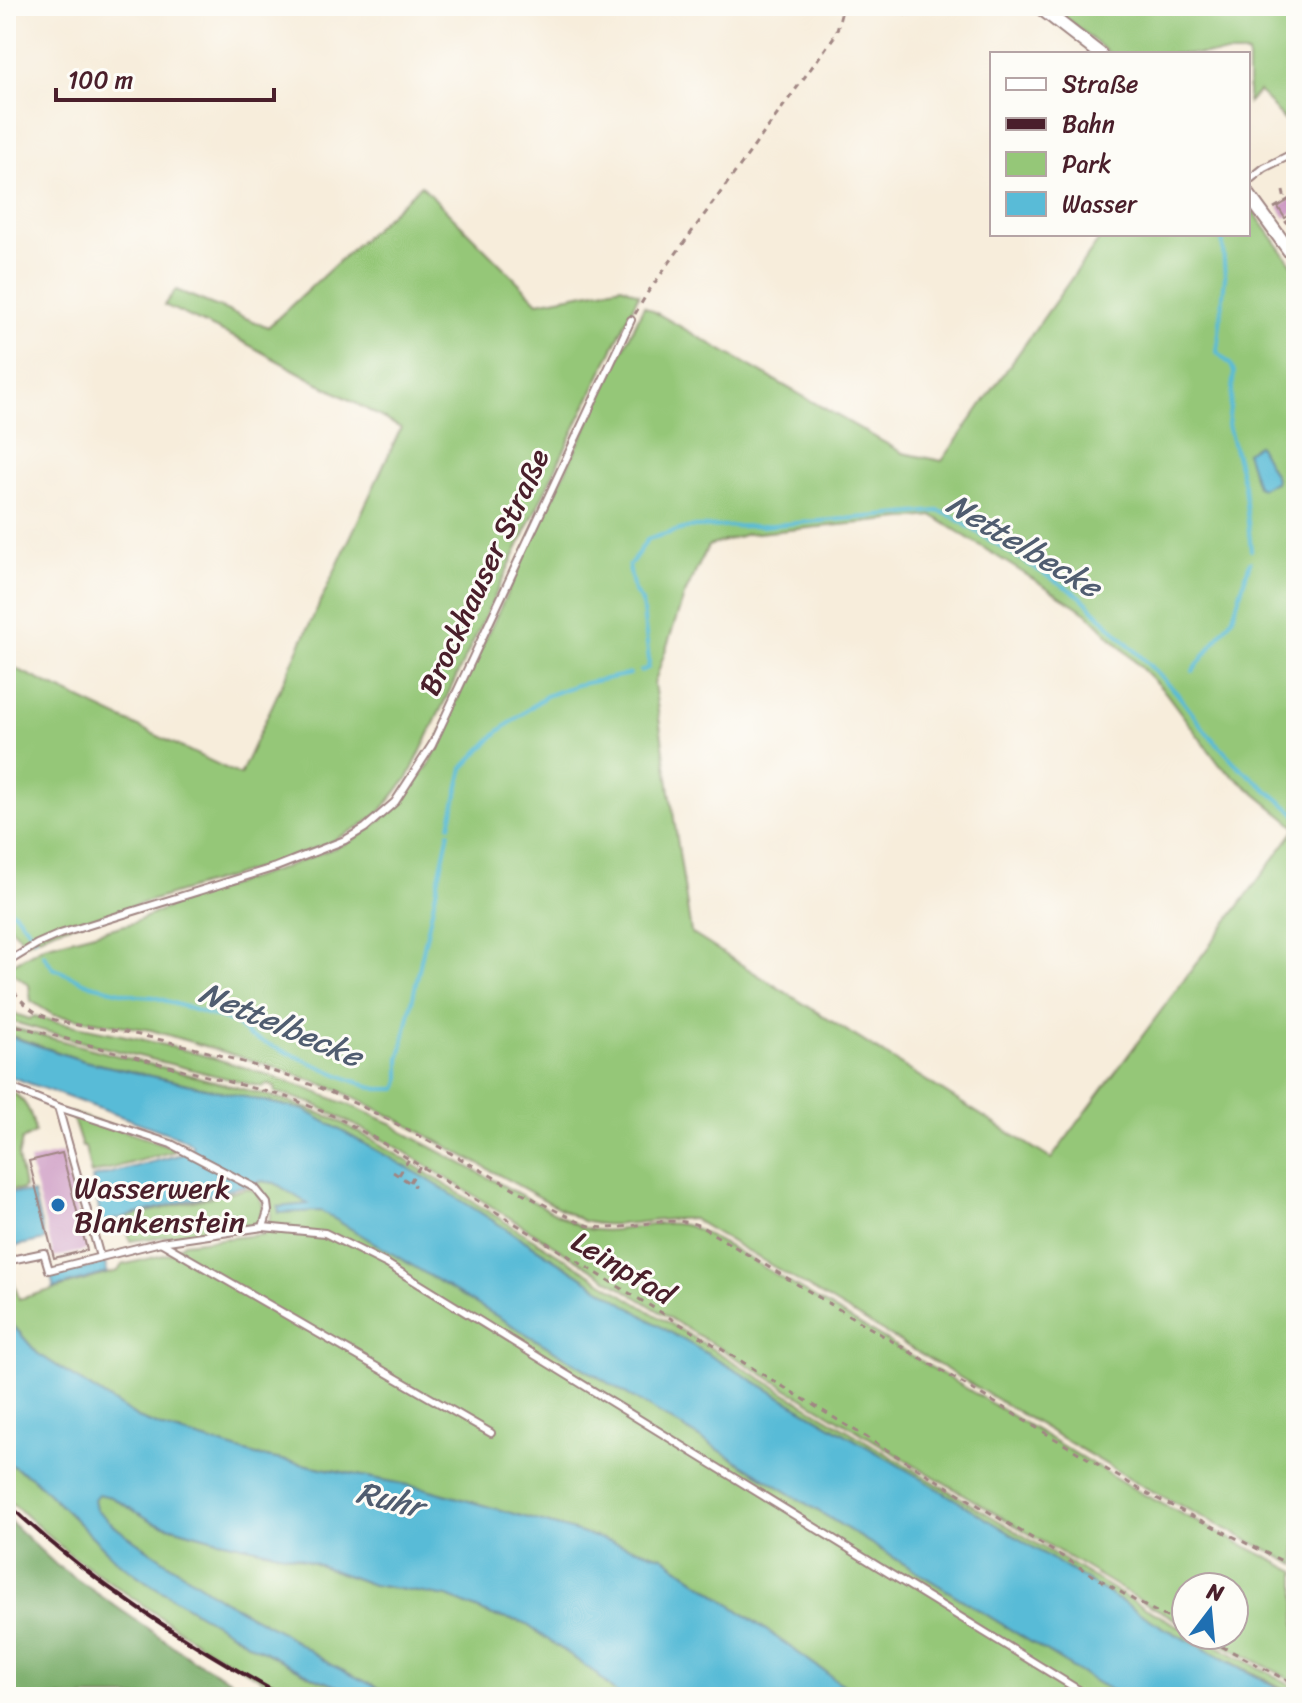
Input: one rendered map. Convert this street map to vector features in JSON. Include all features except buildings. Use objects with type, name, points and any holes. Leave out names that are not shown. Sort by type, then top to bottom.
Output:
[{"type":"street","points":[[1041,7],[1097,52]]},
{"type":"street","points":[[1250,196],[1296,260]]},
{"type":"lane","points":[[1250,179],[1264,168],[1296,152]]},
{"type":"lane","name":"Brockhauser Straße","points":[[6,963],[60,934],[276,867],[325,848],[365,828],[395,802],[432,745],[631,320]]},
{"type":"lane","points":[[6,1086],[177,1147],[255,1188],[267,1203],[263,1227]]},
{"type":"lane","points":[[58,1107],[100,1257]]},
{"type":"lane","points":[[6,1261],[44,1253],[49,1270],[161,1242],[263,1227],[325,1233],[387,1264],[1090,1697]]},
{"type":"lane","points":[[161,1242],[491,1433]]},
{"type":"path","points":[[631,320],[648,292],[836,34],[843,6]]},
{"type":"path","points":[[1283,191],[1288,199]]},
{"type":"path","points":[[1265,214],[1296,193]]},
{"type":"path","points":[[6,982],[23,1002],[40,1015],[66,1023],[147,1037],[337,1093],[583,1224],[606,1229],[672,1220],[700,1226],[1144,1492],[1296,1568]]},
{"type":"path","name":"Leinpfad","points":[[6,1023],[290,1098],[336,1117],[1137,1602],[1170,1619]]},
{"type":"path","points":[[399,1175],[409,1159]]},
{"type":"path","points":[[410,1182],[420,1166]]},
{"type":"path","points":[[393,1172],[415,1186]]},
{"type":"path","points":[[1231,1651],[1296,1685]]},
{"type":"green space","points":[[1048,6],[1296,6],[1296,134],[1259,91],[1250,101],[1250,52],[1108,52]]},
{"type":"green space","points":[[421,185],[538,302],[622,286],[639,294],[408,778],[379,813],[324,845],[275,863],[54,930],[26,943],[6,922],[6,664],[240,775],[401,428],[238,339],[164,305],[176,290],[268,327]]},
{"type":"green space","points":[[1250,207],[1296,270],[1296,827],[1220,765],[1165,692],[1087,613],[933,516],[747,534],[708,546],[684,596],[654,684],[691,933],[1051,1159],[1296,829],[1296,1565],[1146,1488],[693,1219],[624,1224],[583,1221],[338,1090],[278,1068],[151,1030],[53,1015],[31,1001],[29,985],[13,973],[6,975],[6,967],[44,946],[133,923],[184,900],[347,843],[369,830],[399,804],[431,762],[450,713],[644,306],[903,453],[942,461],[1102,236],[1250,236]]},
{"type":"green space","points":[[6,1011],[30,1019],[34,1016],[134,1038],[303,1087],[393,1124],[583,1228],[610,1230],[676,1224],[703,1233],[1143,1494],[1296,1572],[1296,1682],[1236,1651],[1250,1651],[1250,1571],[1170,1571],[1170,1616],[676,1322],[395,1146],[314,1104],[275,1092],[275,1087],[268,1084],[261,1087],[6,1020]]},
{"type":"green space","points":[[6,1026],[288,1101],[335,1119],[654,1314],[1170,1621],[1170,1631],[917,1476],[661,1327],[424,1177],[304,1110],[84,1061],[6,1034]]},
{"type":"green space","points":[[6,1089],[27,1107],[35,1133],[22,1140],[18,1157],[22,1190],[6,1189]]},
{"type":"green space","points":[[71,1113],[172,1147],[175,1151],[91,1174],[85,1147],[82,1147]]},
{"type":"green space","points":[[256,1183],[275,1183],[1124,1697],[860,1697],[662,1556],[423,1488],[256,1455],[164,1428],[138,1418],[37,1353],[6,1317],[6,1271],[11,1271],[19,1299],[118,1271],[122,1265],[172,1253],[184,1243],[265,1234],[271,1206]]},
{"type":"green space","points":[[248,1188],[256,1192],[263,1205],[257,1225],[130,1241],[123,1218]]},
{"type":"green space","points":[[6,1462],[34,1479],[117,1561],[147,1582],[251,1645],[318,1679],[367,1697],[293,1697],[199,1644],[68,1553],[6,1498]]},
{"type":"green space","points":[[98,1493],[111,1497],[154,1522],[297,1557],[373,1585],[448,1597],[493,1616],[523,1622],[594,1672],[620,1697],[397,1697],[331,1665],[278,1630],[224,1601],[118,1529],[95,1509],[94,1499]]},
{"type":"green space","points":[[6,1518],[56,1565],[192,1659],[261,1697],[6,1697]]},
{"type":"green space","points":[[1209,1651],[1227,1651],[1296,1687],[1296,1695]]},
{"type":"water","points":[[1258,445],[1276,478],[1275,482],[1261,488],[1257,486],[1246,452]]},
{"type":"water","points":[[6,1035],[84,1061],[304,1110],[424,1177],[661,1327],[917,1476],[1170,1631],[1170,1651],[1208,1651],[1296,1697],[1124,1697],[321,1211],[279,1213],[278,1207],[308,1204],[275,1183],[262,1181],[102,1223],[92,1178],[182,1154],[193,1145],[184,1139],[6,1075]]},
{"type":"water","points":[[6,1192],[33,1193],[45,1240],[6,1248]]},
{"type":"water","points":[[105,1263],[107,1273],[54,1288],[51,1277]]},
{"type":"water","name":"Ruhr","points":[[6,1317],[37,1353],[138,1418],[164,1428],[256,1455],[423,1488],[662,1556],[860,1697],[620,1697],[594,1672],[523,1622],[493,1616],[448,1597],[373,1585],[297,1557],[154,1522],[111,1497],[98,1494],[94,1499],[96,1509],[118,1529],[224,1601],[278,1630],[331,1665],[397,1697],[367,1697],[318,1679],[251,1645],[147,1582],[117,1561],[34,1479],[6,1462]]},
{"type":"waterway","points":[[1222,236],[1225,277],[1217,352],[1234,372],[1228,425],[1244,485],[1251,550]]},
{"type":"waterway","name":"Nettelbecke","points":[[641,671],[648,668],[649,660],[642,602],[634,591],[629,566],[648,539],[691,527],[762,526],[938,511],[950,515],[1080,596],[1176,692],[1236,764],[1296,814]]},
{"type":"waterway","points":[[1193,671],[1233,617],[1250,562]]},
{"type":"waterway","name":"Nettelbecke","points":[[450,825],[463,768],[498,732],[546,696],[576,685],[630,674]]},
{"type":"waterway","name":"Nettelbecke","points":[[43,954],[53,968],[91,985],[154,997],[235,1023],[249,1036],[351,1080],[378,1089],[397,1089],[400,1057],[449,832]]},
{"type":"waterway","name":"Nettelbecke","points":[[6,908],[15,913],[35,938]]},
{"type":"railway","points":[[6,1502],[104,1584],[209,1654],[284,1697]]},
{"type":"place","name":"Wasserwerk Blankenstein","points":[[58,1205]]}]
